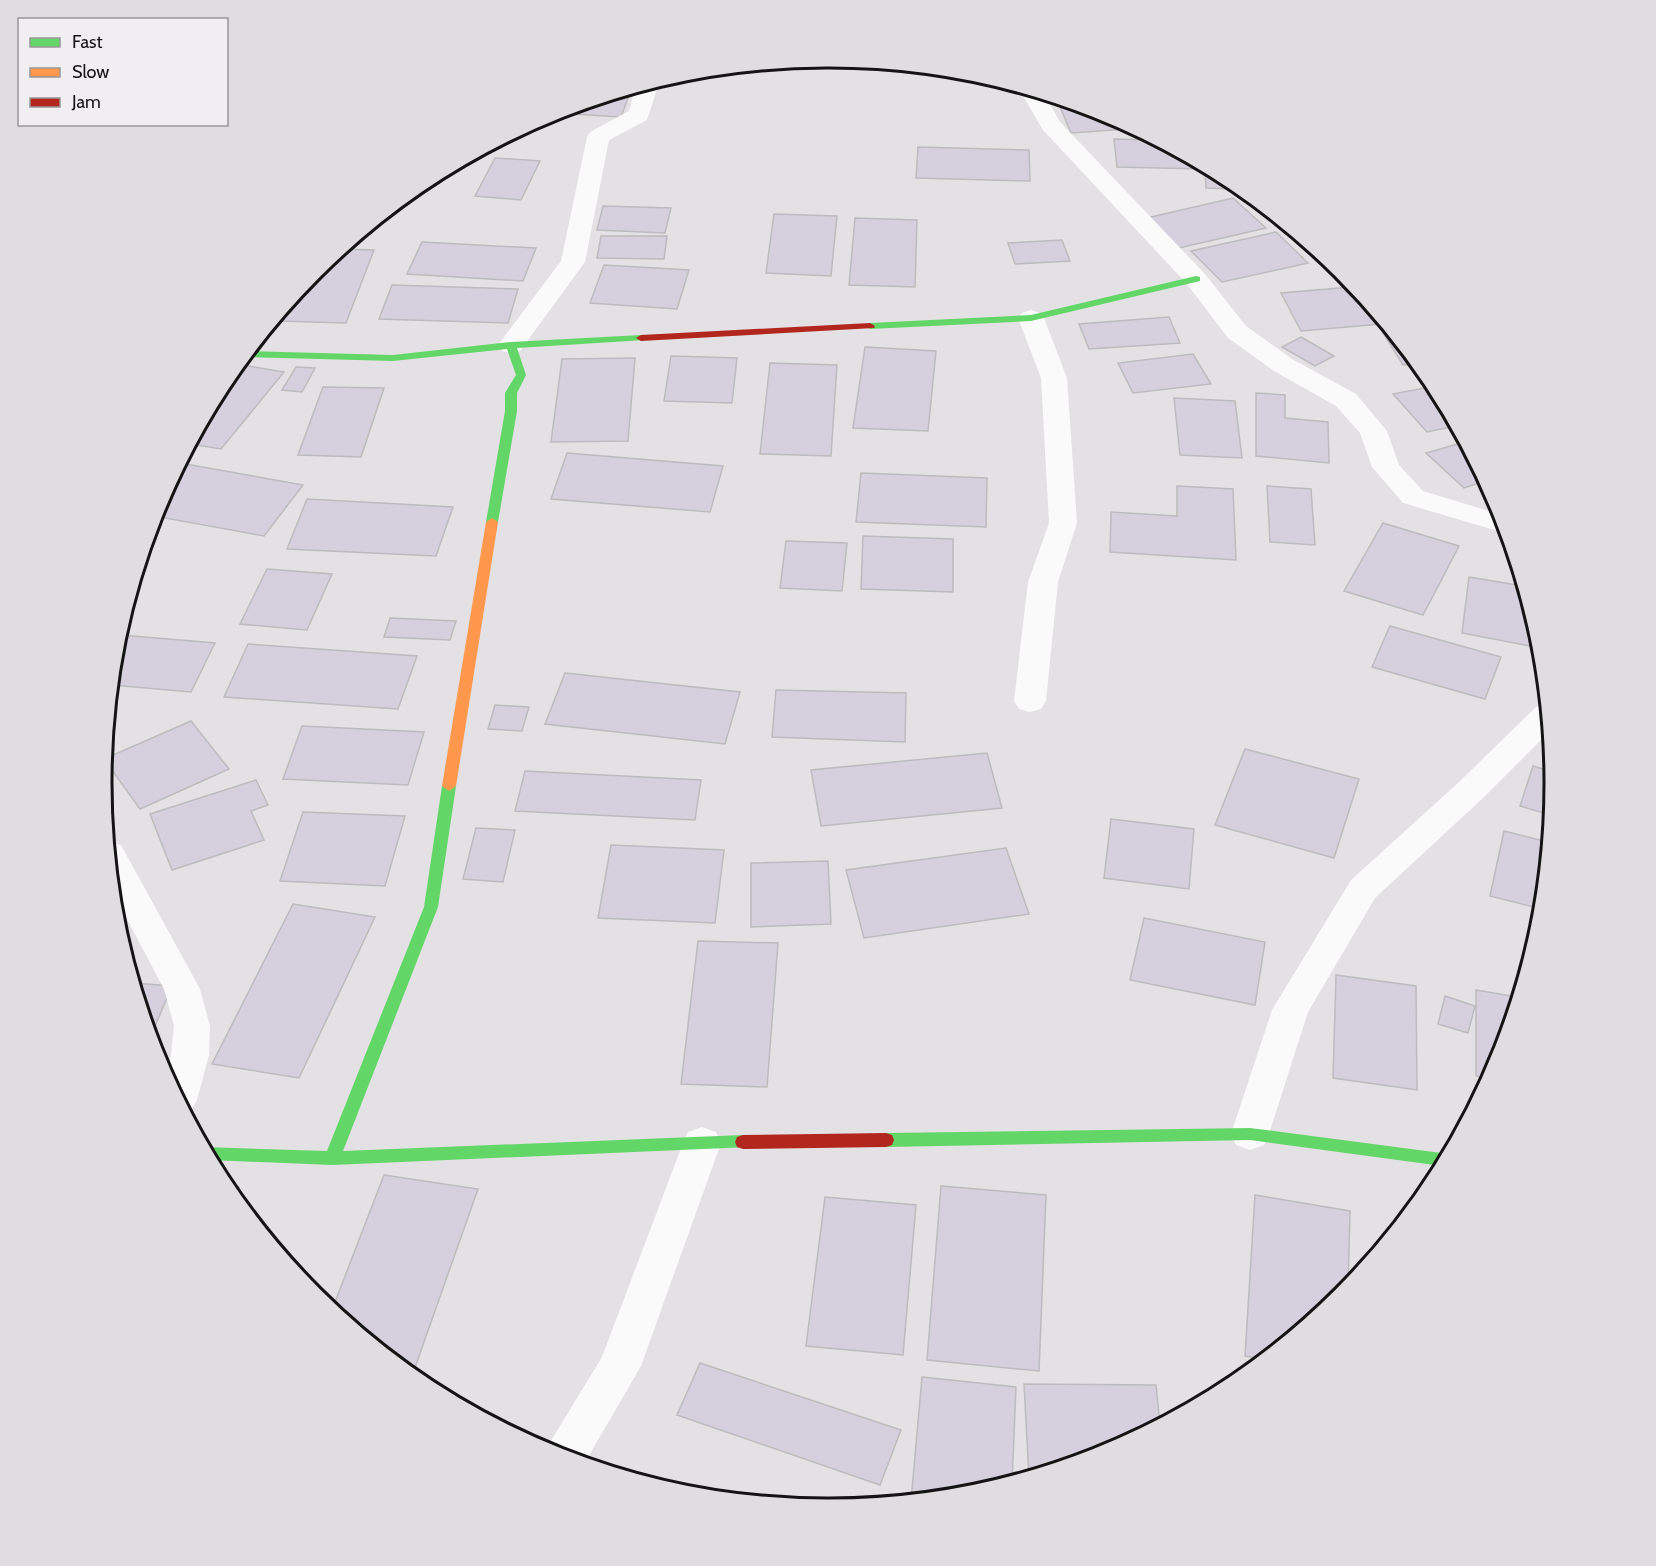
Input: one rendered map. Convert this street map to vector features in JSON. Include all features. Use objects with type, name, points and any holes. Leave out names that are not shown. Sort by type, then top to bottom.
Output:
[{"type":"street","points":[[511,345],[573,262],[598,137],[639,115],[646,91]]},
{"type":"street","points":[[1036,99],[1051,125],[1196,279],[1237,332],[1283,365],[1347,400],[1373,431],[1386,467],[1413,497],[1494,523]]},
{"type":"street","points":[[255,354],[393,358],[511,345],[1030,318],[1196,279]]},
{"type":"street","points":[[1030,318],[1053,378],[1063,523],[1043,582],[1030,701]]},
{"type":"street","points":[[332,1158],[431,907],[462,699],[511,411],[511,393],[521,375],[511,345]]},
{"type":"street","points":[[1250,1134],[1290,1010],[1363,889],[1470,791],[1540,721]]},
{"type":"street","points":[[119,872],[182,989],[192,1026],[190,1055],[181,1088]]},
{"type":"street","points":[[216,1153],[332,1158],[702,1143],[1250,1134],[1437,1159]]},
{"type":"street","points":[[569,1450],[620,1366],[702,1143]]},
{"type":"building","points":[[629,96],[621,117],[574,114]]},
{"type":"building","points":[[1060,106],[1119,130],[1071,133]]},
{"type":"building","points":[[1114,139],[1141,140],[1195,169],[1117,167]]},
{"type":"building","points":[[918,147],[1029,150],[1030,181],[916,178]]},
{"type":"building","points":[[495,158],[540,161],[521,200],[475,196]]},
{"type":"building","points":[[1205,175],[1227,189],[1206,188]]},
{"type":"building","points":[[1233,198],[1266,228],[1179,248],[1147,218]]},
{"type":"building","points":[[603,206],[671,208],[665,233],[597,230]]},
{"type":"building","points":[[774,214],[837,216],[831,276],[766,273]]},
{"type":"building","points":[[855,218],[917,220],[915,287],[849,285]]},
{"type":"building","points":[[1276,232],[1308,263],[1222,282],[1191,251]]},
{"type":"building","points":[[601,236],[667,236],[664,259],[597,258]]},
{"type":"building","points":[[1062,240],[1070,261],[1015,264],[1008,243]]},
{"type":"building","points":[[422,242],[536,248],[523,281],[407,274]]},
{"type":"building","points":[[351,249],[374,250],[346,323],[282,321]]},
{"type":"building","points":[[604,265],[689,270],[677,309],[590,303]]},
{"type":"building","points":[[392,285],[518,289],[508,323],[379,319]]},
{"type":"building","points":[[1344,288],[1377,324],[1301,331],[1281,293]]},
{"type":"building","points":[[1169,317],[1180,343],[1089,349],[1079,324]]},
{"type":"building","points":[[1380,328],[1409,365],[1403,365]]},
{"type":"building","points":[[1301,337],[1334,356],[1315,366],[1282,347]]},
{"type":"building","points":[[865,347],[936,351],[928,431],[853,428]]},
{"type":"building","points":[[1193,354],[1211,384],[1133,393],[1118,363]]},
{"type":"building","points":[[671,356],[737,358],[732,403],[664,401]]},
{"type":"building","points":[[635,358],[628,441],[551,442],[562,359]]},
{"type":"building","points":[[770,363],[837,365],[831,456],[760,454]]},
{"type":"building","points":[[247,366],[284,372],[221,449],[197,445]]},
{"type":"building","points":[[296,367],[315,368],[302,392],[282,390]]},
{"type":"building","points":[[323,387],[384,388],[361,457],[298,455]]},
{"type":"building","points":[[1425,388],[1449,427],[1427,432],[1393,394]]},
{"type":"building","points":[[1256,393],[1285,395],[1285,418],[1328,422],[1329,463],[1256,456]]},
{"type":"building","points":[[1174,398],[1235,401],[1242,458],[1180,455]]},
{"type":"building","points":[[1458,444],[1478,484],[1464,488],[1426,453]]},
{"type":"building","points":[[567,453],[723,466],[710,512],[551,499]]},
{"type":"building","points":[[187,464],[303,485],[264,536],[164,518]]},
{"type":"building","points":[[861,473],[987,478],[986,527],[856,522]]},
{"type":"building","points":[[1177,486],[1233,489],[1236,560],[1110,552],[1111,512],[1177,516]]},
{"type":"building","points":[[1267,486],[1311,489],[1315,545],[1270,542]]},
{"type":"building","points":[[307,499],[453,507],[436,556],[287,549]]},
{"type":"building","points":[[1383,523],[1459,546],[1423,615],[1344,591]]},
{"type":"building","points":[[863,536],[953,539],[953,592],[861,589]]},
{"type":"building","points":[[786,541],[847,543],[842,591],[780,588]]},
{"type":"building","points":[[267,569],[332,574],[307,630],[240,624]]},
{"type":"building","points":[[1469,577],[1515,585],[1530,646],[1462,633]]},
{"type":"building","points":[[390,618],[456,621],[450,640],[384,637]]},
{"type":"building","points":[[1390,626],[1501,657],[1485,699],[1372,667]]},
{"type":"building","points":[[128,636],[215,643],[191,692],[120,686]]},
{"type":"building","points":[[248,644],[417,656],[398,709],[224,697]]},
{"type":"building","points":[[565,673],[740,692],[725,744],[545,724]]},
{"type":"building","points":[[776,690],[906,693],[905,742],[772,737]]},
{"type":"building","points":[[495,705],[529,707],[522,731],[488,729]]},
{"type":"building","points":[[191,721],[229,769],[140,809],[113,771],[113,755]]},
{"type":"building","points":[[302,726],[424,732],[408,785],[283,779]]},
{"type":"building","points":[[1245,749],[1359,779],[1334,858],[1215,825]]},
{"type":"building","points":[[987,753],[1002,808],[821,826],[811,770]]},
{"type":"building","points":[[1533,766],[1543,769],[1543,813],[1520,806]]},
{"type":"building","points":[[525,771],[701,780],[695,820],[515,811]]},
{"type":"building","points":[[256,780],[268,805],[251,811],[264,840],[172,870],[150,814]]},
{"type":"building","points":[[303,812],[405,816],[385,886],[280,881]]},
{"type":"building","points":[[1111,819],[1194,829],[1189,889],[1104,878]]},
{"type":"building","points":[[476,828],[515,830],[503,882],[463,879]]},
{"type":"building","points":[[1504,831],[1541,840],[1532,907],[1490,896]]},
{"type":"building","points":[[611,845],[724,850],[715,923],[598,918]]},
{"type":"building","points":[[1006,848],[1029,914],[864,938],[846,870]]},
{"type":"building","points":[[828,861],[831,924],[751,927],[751,863]]},
{"type":"building","points":[[293,904],[375,917],[299,1078],[212,1064]]},
{"type":"building","points":[[1144,918],[1265,942],[1255,1005],[1130,980]]},
{"type":"building","points":[[698,941],[778,943],[767,1087],[681,1084]]},
{"type":"building","points":[[1336,975],[1416,986],[1417,1090],[1333,1078]]},
{"type":"building","points":[[142,984],[172,986],[155,1026]]},
{"type":"building","points":[[1476,990],[1511,996],[1489,1057],[1480,1077],[1476,1076]]},
{"type":"building","points":[[1445,996],[1475,1006],[1468,1033],[1438,1024]]},
{"type":"building","points":[[384,1175],[478,1189],[415,1367],[392,1351],[335,1301]]},
{"type":"building","points":[[941,1186],[1046,1195],[1039,1371],[927,1360]]},
{"type":"building","points":[[1255,1195],[1350,1211],[1348,1274],[1300,1321],[1264,1351],[1255,1357],[1245,1356]]},
{"type":"building","points":[[825,1197],[916,1205],[903,1355],[806,1346]]},
{"type":"building","points":[[700,1363],[901,1430],[880,1485],[677,1415]]},
{"type":"building","points":[[922,1377],[1016,1387],[1012,1474],[968,1485],[912,1493]]},
{"type":"building","points":[[1024,1384],[1156,1385],[1159,1417],[1102,1444],[1029,1469]]},
{"type":"traffic: fast","points":[[870,326],[1031,318],[1196,279]]},
{"type":"traffic: fast","points":[[255,354],[393,358],[511,345],[641,338]]},
{"type":"traffic: fast","points":[[492,522],[511,411],[511,393],[521,375],[511,345]]},
{"type":"traffic: fast","points":[[332,1158],[431,907],[449,786]]},
{"type":"traffic: fast","points":[[886,1140],[1250,1134],[1437,1159]]},
{"type":"traffic: fast","points":[[216,1153],[332,1158],[743,1142]]},
{"type":"traffic: slow","points":[[449,786],[492,522]]},
{"type":"traffic: jam","points":[[641,338],[870,326]]},
{"type":"traffic: jam","points":[[743,1142],[886,1140]]}]
